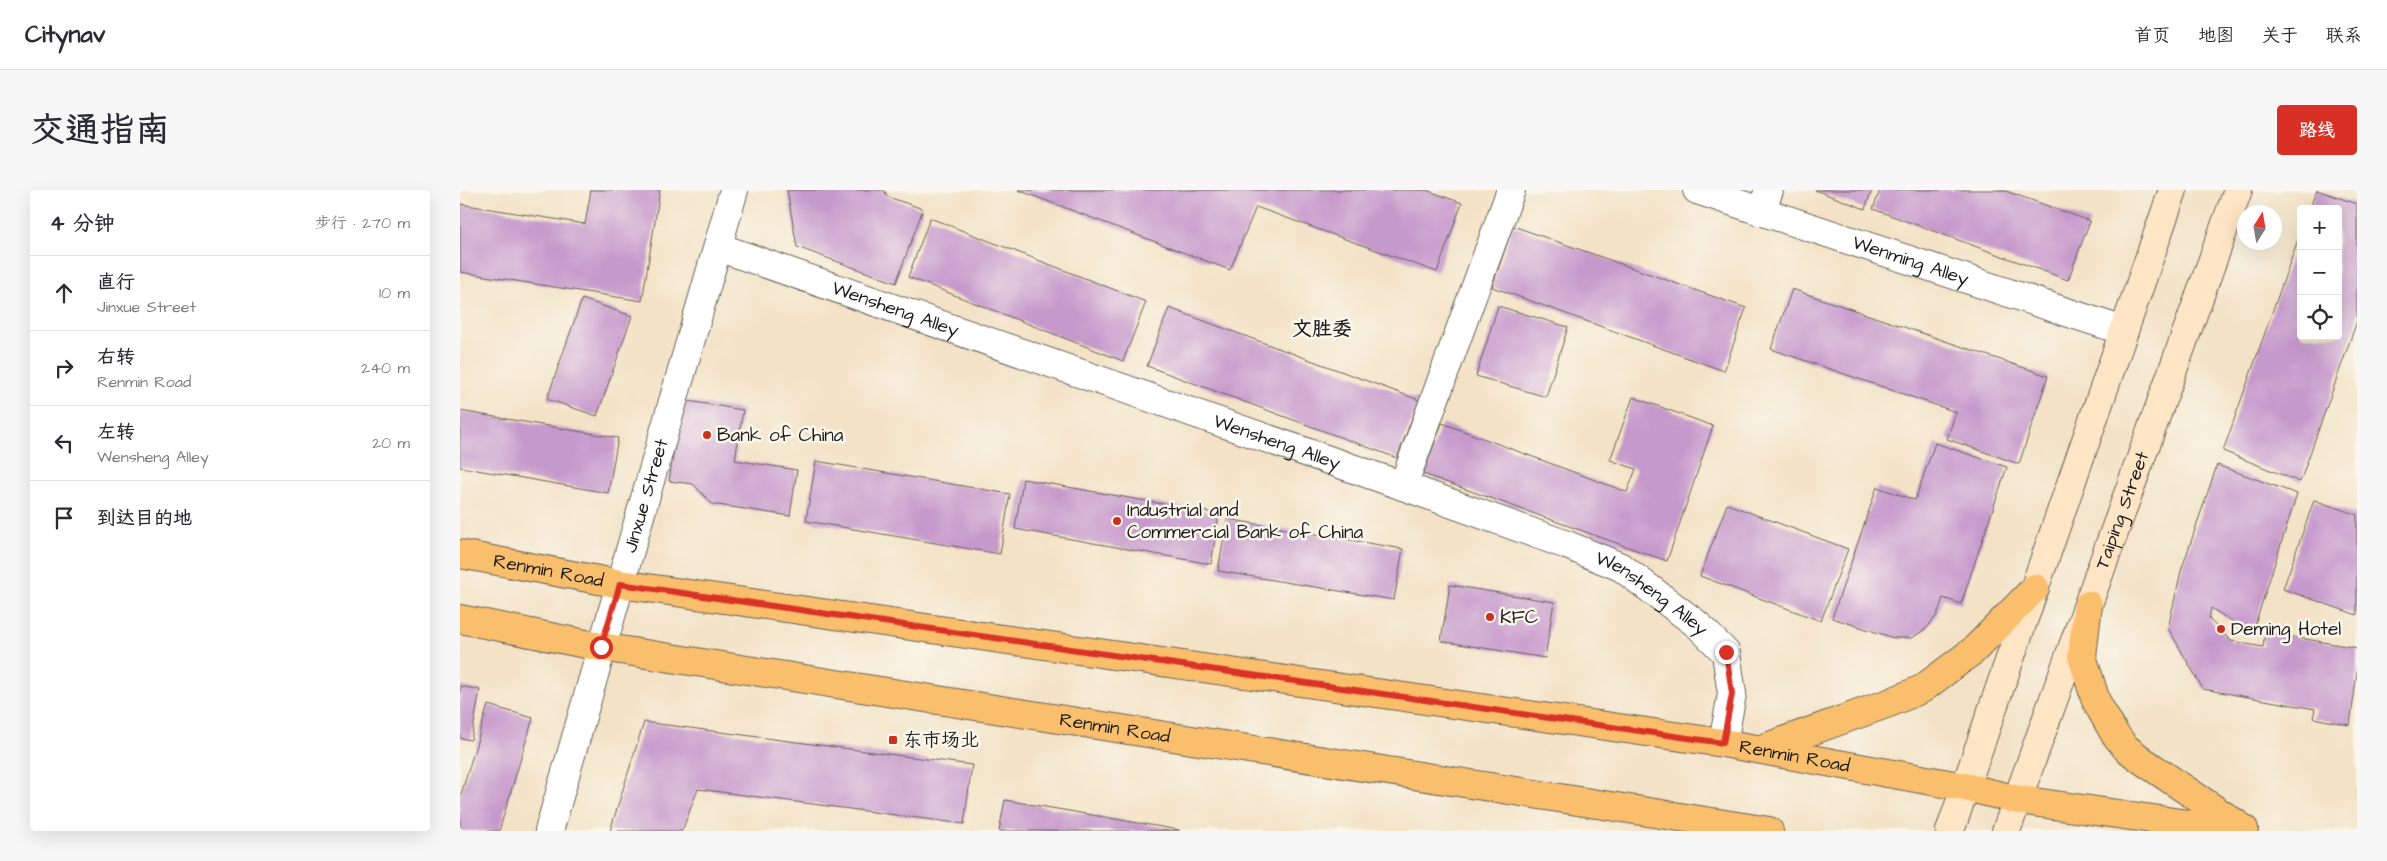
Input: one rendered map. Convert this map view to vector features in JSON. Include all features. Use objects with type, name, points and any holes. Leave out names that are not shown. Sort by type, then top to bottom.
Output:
[{"type":"main road","points":[[1950,831],[2173,190]]},
{"type":"main road","name":"Taiping Street","points":[[2006,831],[2019,800],[2238,190]]},
{"type":"main road","name":"Renmin Road","points":[[460,554],[620,584],[1723,743],[1965,787],[2019,800],[2237,831]]},
{"type":"main road","points":[[1760,750],[1922,689],[1974,650],[2035,588]]},
{"type":"main road","points":[[2088,605],[2082,656],[2096,701],[2114,733],[2126,748],[2143,761],[2247,831]]},
{"type":"main road","name":"Renmin Road","points":[[460,619],[601,647],[1721,827],[1769,831]]},
{"type":"street","name":"Jinxue Street","points":[[549,831],[734,190]]},
{"type":"street","points":[[1403,486],[1511,190]]},
{"type":"street","name":"Wenming Alley","points":[[1697,190],[1765,201],[2124,331]]},
{"type":"street","name":"Wensheng Alley","points":[[718,247],[1403,486],[1567,545],[1621,567],[1698,625],[1726,652],[1732,694],[1723,743]]},
{"type":"building","points":[[591,190],[660,190],[642,301],[460,272],[460,204],[585,224]]},
{"type":"building","points":[[787,190],[884,190],[888,197],[923,209],[896,283],[797,247]]},
{"type":"building","points":[[1018,190],[1426,190],[1462,203],[1437,272],[1256,207],[1230,270]]},
{"type":"building","points":[[1815,190],[1872,190],[1865,209]]},
{"type":"building","points":[[1880,190],[2003,190],[2090,221],[2068,280],[1873,209]]},
{"type":"building","points":[[2317,190],[2357,204],[2357,321],[2300,482],[2223,451],[2297,242],[2297,340],[2342,340],[2342,205],[2311,205]]},
{"type":"building","points":[[930,218],[1146,302],[1123,361],[908,277]]},
{"type":"building","points":[[1513,226],[1746,308],[1724,371],[1492,287]]},
{"type":"building","points":[[1792,289],[2048,376],[2019,464],[1947,439],[1956,412],[1771,349]]},
{"type":"building","points":[[582,299],[632,316],[597,416],[547,399]]},
{"type":"building","points":[[1498,306],[1568,327],[1546,397],[1476,376]]},
{"type":"building","points":[[1169,308],[1419,400],[1397,458],[1147,366]]},
{"type":"building","points":[[1633,397],[1713,426],[1667,561],[1423,474],[1442,423],[1627,492],[1636,469],[1610,460]]},
{"type":"building","name":"Bank of China","points":[[682,400],[743,410],[735,460],[797,470],[790,516],[712,504],[693,484],[669,481]]},
{"type":"building","points":[[460,411],[618,438],[608,493],[460,467]]},
{"type":"building","points":[[1935,443],[2007,467],[1961,604],[1943,598],[1937,615],[1927,628],[1912,638],[1894,638],[1832,618],[1877,487],[1915,500]]},
{"type":"building","points":[[816,461],[1010,494],[1000,554],[806,521]]},
{"type":"building","points":[[2217,465],[2297,494],[2252,634],[2211,608],[2209,619],[2231,641],[2263,647],[2265,632],[2357,648],[2357,672],[2350,725],[2313,718],[2315,709],[2203,689],[2168,628],[2181,571]]},
{"type":"building","name":"Industrial and Commercial Bank of China","points":[[1023,479],[1219,514],[1211,564],[1015,529]]},
{"type":"building","points":[[2314,500],[2357,515],[2357,615],[2283,589]]},
{"type":"building","points":[[1727,504],[1848,549],[1821,621],[1700,576]]},
{"type":"building","points":[[1227,519],[1403,549],[1394,600],[1218,571]]},
{"type":"building","points":[[1450,585],[1554,602],[1545,658],[1441,641]]},
{"type":"building","points":[[460,686],[480,690],[471,740],[460,738]]},
{"type":"building","points":[[488,705],[533,718],[499,831],[460,831],[460,798]]},
{"type":"building","points":[[644,722],[972,765],[964,824],[698,789],[682,831],[610,831]]},
{"type":"building","points":[[1005,800],[1179,830],[1179,831],[999,831]]},
{"type":"place","name":"Bank of China","points":[[707,435]]},
{"type":"place","name":"Industrial and Commercial Bank of China","points":[[1117,521]]},
{"type":"place","name":"KFC","points":[[1490,617]]},
{"type":"place","name":"Deming Hotel","points":[[2221,629]]},
{"type":"place","name":"东市场北","points":[[893,740]]},
{"type":"district","name":"文胜委","points":[[1322,329]]},
{"type":"route","points":[[601,647],[620,584],[1723,743],[1732,694],[1726,652]]}]
